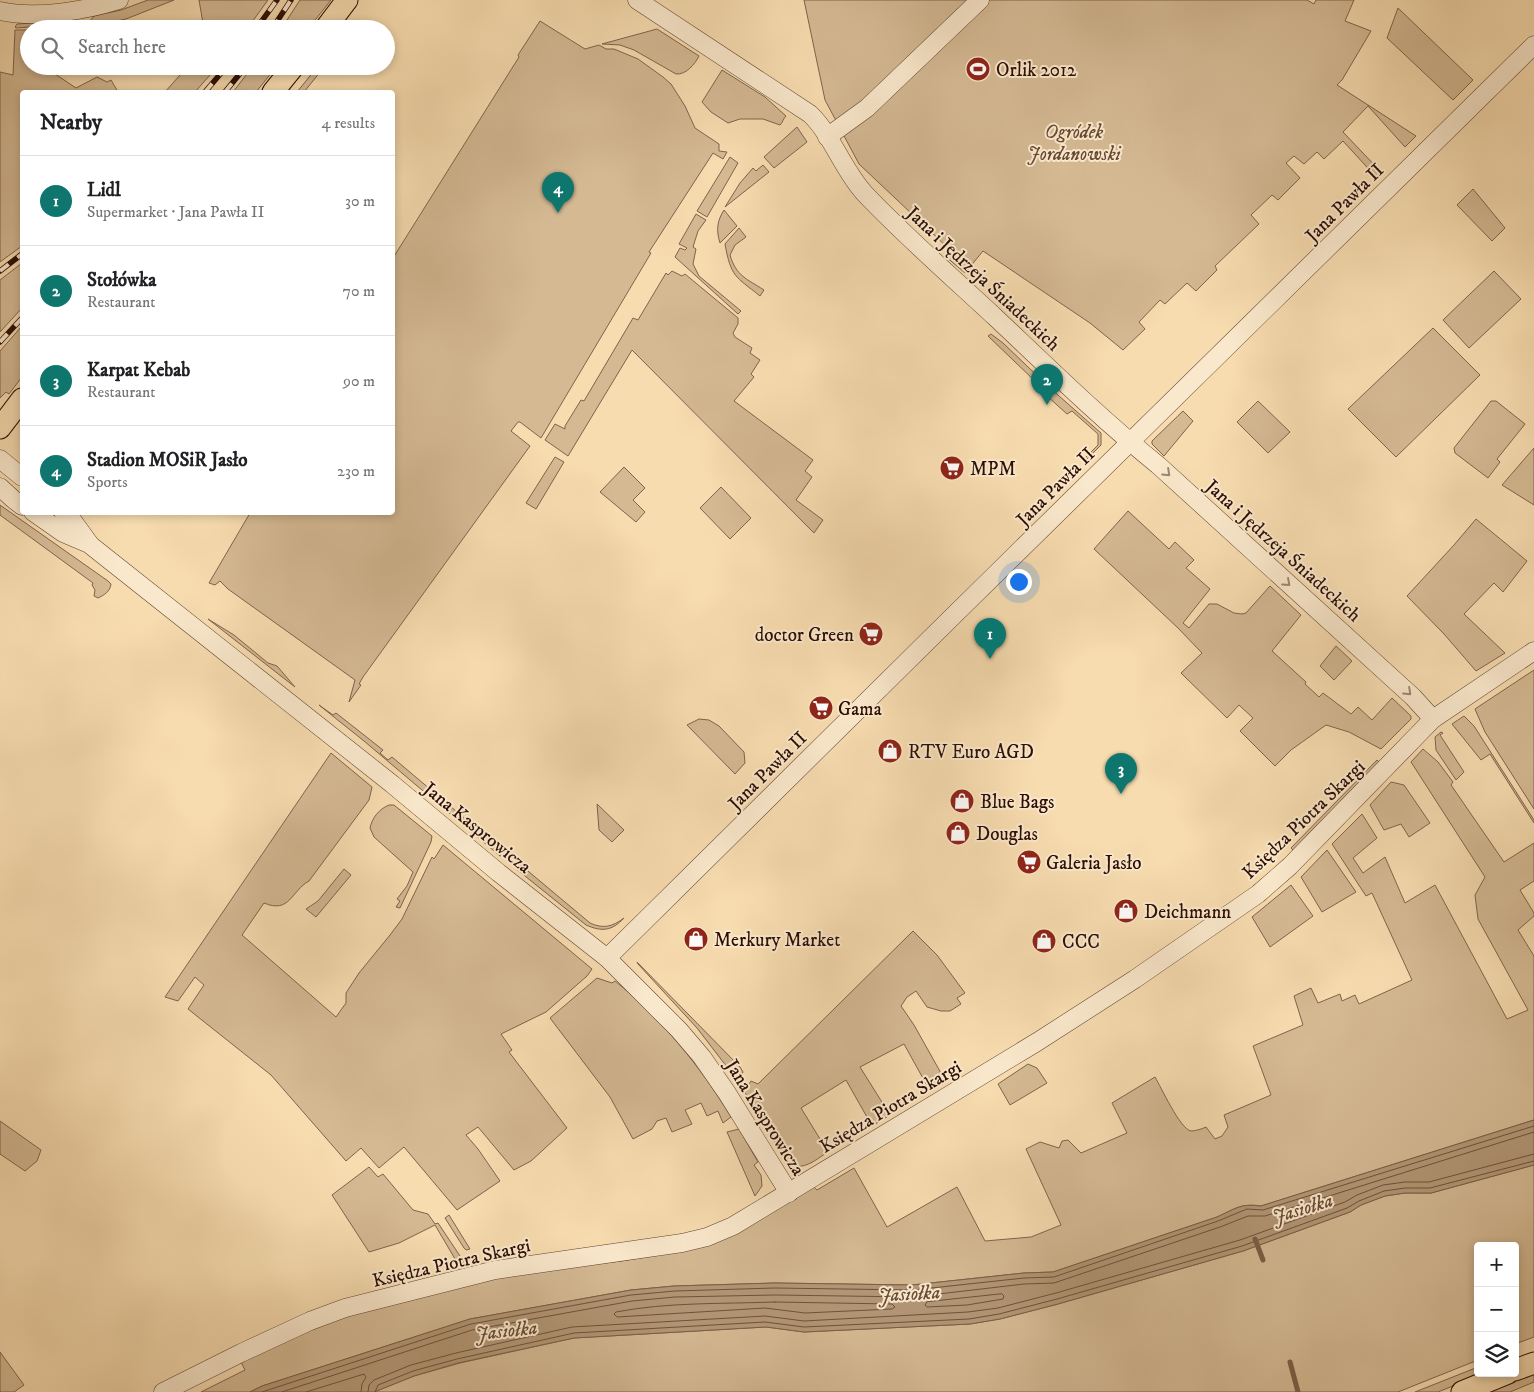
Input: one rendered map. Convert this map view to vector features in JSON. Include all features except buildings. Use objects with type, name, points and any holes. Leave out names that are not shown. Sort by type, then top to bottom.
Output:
[{"type":"main road","points":[[332,20],[347,0]]},
{"type":"main road","points":[[275,90],[287,75]]},
{"type":"main road","points":[[0,428],[20,402]]},
{"type":"main road","points":[[1519,1369],[1534,1363]]},
{"type":"main road","points":[[1462,1392],[1498,1377]]},
{"type":"street","points":[[0,11],[69,12],[119,0]]},
{"type":"street","name":"Jana i Jędrzeja Śniadeckich","points":[[637,0],[805,110],[814,118],[827,136],[852,180],[867,197],[941,268],[1130,442],[1158,465],[1416,700],[1433,719]]},
{"type":"street","points":[[827,136],[867,108],[980,0]]},
{"type":"street","name":"Jana Pawła II","points":[[607,958],[1534,45]]},
{"type":"street","points":[[0,459],[20,475]]},
{"type":"street","points":[[0,487],[20,505]]},
{"type":"street","name":"Jana Kasprowicza","points":[[37,515],[63,533],[89,544],[378,773],[499,873],[607,958],[679,1030],[702,1057],[727,1092],[789,1193]]},
{"type":"street","name":"Jana Kasprowicza","points":[[66,515],[73,521],[89,544]]},
{"type":"street","name":"Księdza Piotra Skargi","points":[[163,1392],[310,1321],[345,1308],[495,1270],[682,1243],[733,1226],[1036,1042],[1135,979],[1258,894],[1290,866],[1433,719],[1534,651]]},
{"type":"green space","points":[[148,0],[174,0],[126,19],[91,20],[94,16],[121,10]]},
{"type":"green space","points":[[199,0],[268,0],[254,20],[202,20]]},
{"type":"green space","points":[[300,0],[331,0],[315,20],[287,20]]},
{"type":"green space","name":"Ogródek Jordanowski","points":[[804,0],[1307,0],[1314,4],[1316,0],[1354,0],[1345,21],[1371,31],[1342,80],[1337,85],[1416,136],[1405,147],[1368,106],[1343,132],[1381,172],[1376,177],[1343,141],[1324,159],[1317,152],[1304,164],[1294,156],[1286,163],[1300,178],[1278,200],[1272,195],[1251,215],[1259,224],[1215,266],[1217,270],[1196,291],[1187,283],[1165,304],[1160,300],[1139,322],[1145,329],[1123,350],[1090,323],[983,251],[965,273],[945,256],[949,249],[859,164],[825,100]]},
{"type":"green space","points":[[1398,8],[1473,80],[1453,100],[1387,38]]},
{"type":"green space","points":[[540,21],[585,49],[599,45],[638,59],[671,84],[685,106],[695,128],[719,144],[719,151],[727,152],[723,159],[713,153],[649,252],[651,253],[541,438],[520,422],[511,431],[530,446],[363,677],[359,684],[361,685],[349,702],[355,680],[228,589],[220,581],[215,585],[209,583],[249,515],[395,515],[395,255],[519,57],[518,55]]},
{"type":"green space","points":[[20,24],[20,28],[15,27]]},
{"type":"green space","points":[[657,29],[699,56],[687,71],[676,74],[634,50],[620,45],[602,44]]},
{"type":"green space","points":[[15,30],[20,30],[20,75],[56,75],[76,88],[97,77],[107,82],[111,80],[117,90],[20,90],[20,247],[0,262],[0,72],[13,75]]},
{"type":"green space","points":[[722,70],[765,97],[786,116],[780,125],[763,119],[740,119],[728,123],[711,112],[702,102]]},
{"type":"green space","points":[[180,75],[210,75],[197,90],[167,90]]},
{"type":"green space","points":[[246,75],[270,75],[258,90],[235,90]]},
{"type":"green space","points":[[311,75],[318,75],[306,90],[299,90]]},
{"type":"green space","points":[[797,127],[807,142],[774,168],[764,157]]},
{"type":"green space","points":[[730,157],[738,163],[707,217],[697,211]]},
{"type":"green space","points":[[763,165],[769,172],[725,207],[740,183],[753,168],[756,171]]},
{"type":"green space","points":[[1473,189],[1505,228],[1492,241],[1457,205]]},
{"type":"green space","points":[[724,210],[737,226],[720,243],[718,226]]},
{"type":"green space","points":[[696,214],[706,220],[698,231],[693,247],[696,249],[693,264],[699,276],[741,311],[738,314],[675,257],[680,248],[685,250],[687,248],[679,244]]},
{"type":"green space","points":[[739,228],[746,237],[735,245],[730,255],[732,262],[735,268],[747,280],[764,290],[760,296],[735,275],[729,263],[725,244]]},
{"type":"green space","points":[[20,265],[20,310],[0,332],[0,280]]},
{"type":"green space","points":[[672,271],[682,276],[685,274],[738,318],[738,324],[733,333],[735,337],[752,348],[750,353],[760,360],[751,374],[754,377],[734,401],[813,460],[805,471],[812,477],[796,500],[823,520],[814,533],[632,350],[568,456],[545,440],[555,424],[565,429],[581,400],[584,401],[633,318],[638,320],[666,273],[668,275]]},
{"type":"green space","points":[[1494,271],[1521,299],[1469,348],[1443,320]]},
{"type":"green space","points":[[20,328],[20,380],[9,394],[6,392],[0,398],[0,351]]},
{"type":"green space","points":[[1433,328],[1480,375],[1396,457],[1348,409]]},
{"type":"green space","points":[[991,334],[1101,433],[1101,445],[1086,460],[1085,458],[1098,445],[1098,434],[1072,411],[1067,414],[1036,386],[1037,383],[988,336]]},
{"type":"green space","points":[[1258,401],[1290,432],[1268,453],[1237,422]]},
{"type":"green space","points":[[1491,401],[1496,401],[1525,424],[1497,459],[1500,462],[1488,478],[1455,453],[1454,448]]},
{"type":"green space","points":[[1183,411],[1193,421],[1164,456],[1152,444],[1152,441]]},
{"type":"green space","points":[[1534,448],[1534,505],[1502,485]]},
{"type":"green space","points":[[555,457],[564,462],[536,509],[526,503]]},
{"type":"green space","points":[[624,467],[645,488],[633,500],[645,512],[636,522],[600,492]]},
{"type":"green space","points":[[721,487],[751,518],[730,539],[700,508]]},
{"type":"green space","points":[[0,505],[108,581],[111,584],[108,591],[98,598],[94,596],[93,583],[0,515]]},
{"type":"green space","points":[[1128,511],[1169,549],[1175,542],[1194,560],[1186,568],[1210,589],[1183,623],[1189,628],[1209,604],[1217,604],[1234,613],[1246,613],[1270,586],[1301,615],[1272,651],[1306,682],[1305,684],[1319,697],[1323,693],[1351,714],[1358,707],[1372,720],[1392,698],[1411,716],[1411,719],[1381,749],[1349,732],[1326,725],[1291,750],[1275,766],[1240,731],[1253,718],[1239,705],[1227,718],[1181,673],[1202,653],[1094,549]]},
{"type":"green space","points":[[1476,519],[1527,561],[1503,592],[1494,583],[1464,614],[1505,653],[1476,671],[1444,634],[1407,596]]},
{"type":"green space","points":[[208,619],[234,635],[268,663],[277,666],[295,687]]},
{"type":"green space","points":[[1336,646],[1352,661],[1334,680],[1320,666]]},
{"type":"green space","points":[[1534,670],[1534,809],[1485,732],[1475,709]]},
{"type":"green space","points":[[319,705],[333,715],[336,713],[383,750],[380,753],[388,760],[392,757],[507,854],[500,856]]},
{"type":"green space","points":[[1464,716],[1474,726],[1534,820],[1534,823],[1490,754],[1481,760],[1452,724]]},
{"type":"green space","points":[[699,719],[709,720],[719,726],[744,752],[745,763],[735,774],[687,725]]},
{"type":"green space","points":[[1441,732],[1443,733],[1440,735],[1464,772],[1456,780],[1436,750],[1435,737]]},
{"type":"green space","points":[[1423,749],[1438,762],[1453,782],[1451,785],[1504,862],[1534,843],[1534,881],[1520,890],[1534,916],[1518,930],[1534,956],[1534,1120],[1261,1206],[1248,1205],[1238,1207],[1217,1217],[1053,1272],[1024,1273],[912,1285],[775,1283],[674,1286],[631,1290],[470,1319],[262,1386],[250,1392],[201,1392],[245,1370],[241,1362],[282,1342],[344,1317],[511,1274],[621,1261],[689,1250],[814,1187],[817,1190],[854,1168],[887,1227],[957,1187],[985,1241],[1031,1237],[1061,1225],[1026,1149],[1040,1142],[1059,1148],[1062,1141],[1068,1140],[1081,1153],[1127,1133],[1112,1103],[1155,1077],[1176,1116],[1187,1129],[1193,1131],[1206,1127],[1215,1139],[1222,1136],[1228,1127],[1224,1115],[1271,1095],[1253,1046],[1303,1025],[1294,996],[1311,988],[1318,1003],[1340,994],[1342,1001],[1355,995],[1359,1004],[1412,980],[1372,893],[1366,896],[1332,844],[1362,814],[1377,838],[1353,858],[1363,873],[1385,857],[1405,903],[1435,885],[1507,1019],[1528,1010],[1478,919],[1475,895],[1485,877],[1411,762]]},
{"type":"green space","points":[[331,753],[372,787],[369,800],[309,881],[285,904],[273,906],[264,903],[242,935],[336,1017],[346,1003],[346,993],[359,973],[402,919],[432,857],[434,859],[443,845],[592,969],[587,976],[546,1012],[501,1034],[512,1050],[509,1052],[567,1128],[531,1161],[514,1170],[478,1127],[466,1135],[500,1181],[457,1210],[404,1147],[379,1168],[361,1148],[346,1161],[271,1075],[188,1009],[204,985],[195,977],[178,1001],[165,997]]},
{"type":"green space","points":[[1377,760],[1379,762],[1293,850],[1291,848]]},
{"type":"green space","points":[[1391,782],[1404,785],[1430,823],[1409,837],[1401,824],[1384,830],[1370,805]]},
{"type":"green space","points":[[597,804],[624,830],[612,842],[599,830]]},
{"type":"green space","points":[[389,805],[394,805],[432,836],[431,842],[400,908],[396,907],[400,901],[397,899],[407,886],[413,872],[374,837],[370,828],[376,814]]},
{"type":"green space","points":[[1327,850],[1356,892],[1322,912],[1301,877]]},
{"type":"green space","points":[[516,861],[590,923],[607,926],[624,918],[615,926],[606,929],[597,929],[586,925],[515,868]]},
{"type":"green space","points":[[344,869],[351,875],[316,917],[306,909],[318,901]]},
{"type":"green space","points":[[1291,885],[1313,916],[1270,947],[1252,917]]},
{"type":"green space","points":[[913,931],[937,955],[965,993],[957,998],[961,1004],[950,1011],[941,1011],[927,1007],[916,991],[907,997],[901,1006],[914,1025],[946,1082],[930,1091],[904,1044],[860,1067],[890,1115],[872,1126],[846,1080],[801,1108],[828,1152],[803,1166],[787,1162],[744,1091],[751,1081],[758,1084]]},
{"type":"green space","points":[[637,962],[740,1067],[743,1072],[737,1080],[697,1028]]},
{"type":"green space","points":[[597,978],[612,983],[615,981],[649,1011],[693,1062],[731,1117],[723,1123],[718,1111],[707,1116],[701,1103],[685,1110],[692,1124],[672,1132],[666,1118],[657,1121],[652,1129],[633,1139],[610,1097],[550,1018]]},
{"type":"green space","points":[[1028,1064],[1037,1068],[1047,1083],[1010,1105],[998,1084]]},
{"type":"green space","points":[[0,1121],[41,1150],[37,1161],[25,1171],[0,1154]]},
{"type":"green space","points":[[739,1129],[758,1162],[754,1165],[761,1175],[762,1186],[755,1196],[727,1132]]},
{"type":"green space","points":[[1534,1165],[1534,1337],[1519,1343],[1519,1242],[1474,1242],[1474,1362],[1398,1392],[374,1392],[414,1376],[460,1363],[574,1338],[766,1327],[804,1332],[970,1324],[1000,1319],[1243,1251],[1350,1212],[1361,1205],[1385,1196],[1405,1193],[1431,1193]]},
{"type":"green space","points":[[369,1167],[378,1177],[383,1174],[413,1210],[428,1214],[435,1224],[438,1223],[464,1262],[458,1264],[435,1225],[399,1243],[369,1252],[332,1195]]},
{"type":"green space","points":[[449,1215],[470,1249],[466,1250],[464,1248],[445,1218]]},
{"type":"green space","points":[[0,1352],[24,1385],[14,1392],[0,1392]]},
{"type":"green space","points":[[1474,1369],[1475,1377],[1438,1392],[1415,1392]]},
{"type":"green space","points":[[1534,1373],[1534,1382],[1510,1392],[1489,1392]]},
{"type":"water","name":"Jasiołka","points":[[1534,1120],[1534,1165],[1431,1193],[1405,1193],[1385,1196],[1361,1205],[1350,1212],[1243,1251],[1000,1319],[970,1324],[804,1332],[766,1327],[574,1338],[458,1363],[414,1376],[374,1392],[250,1392],[262,1386],[470,1319],[631,1290],[674,1286],[775,1283],[912,1285],[1024,1273],[1053,1272],[1217,1217],[1238,1207],[1248,1205],[1261,1206]]},
{"type":"waterway","points":[[1255,1239],[1263,1260]]},
{"type":"waterway","points":[[1290,1362],[1298,1392]]},
{"type":"railway","points":[[263,20],[277,0]]},
{"type":"railway","points":[[278,20],[291,0]]},
{"type":"railway","points":[[207,90],[219,75]]},
{"type":"railway","points":[[227,90],[239,75]]},
{"type":"railway","points":[[0,271],[20,256]]},
{"type":"railway","points":[[0,342],[20,320]]},
{"type":"place","name":"Orlik 2012","points":[[978,69]]},
{"type":"place","name":"Stadion MOSiR Jasło","points":[[558,213]]},
{"type":"place","name":"Stołówka","points":[[1047,405]]},
{"type":"place","name":"MPM","points":[[952,468]]},
{"type":"place","name":"doctor Green","points":[[871,634]]},
{"type":"place","name":"Lidl","points":[[990,659]]},
{"type":"place","name":"Gama","points":[[821,708]]},
{"type":"place","name":"RTV Euro AGD","points":[[890,751]]},
{"type":"place","name":"Karpat Kebab","points":[[1121,794]]},
{"type":"place","name":"Blue Bags","points":[[962,801]]},
{"type":"place","name":"Douglas","points":[[958,833]]},
{"type":"place","name":"Galeria Jasło","points":[[1029,862]]},
{"type":"place","name":"Deichmann","points":[[1126,911]]},
{"type":"place","name":"Merkury Market","points":[[696,939]]},
{"type":"place","name":"CCC","points":[[1044,941]]}]
